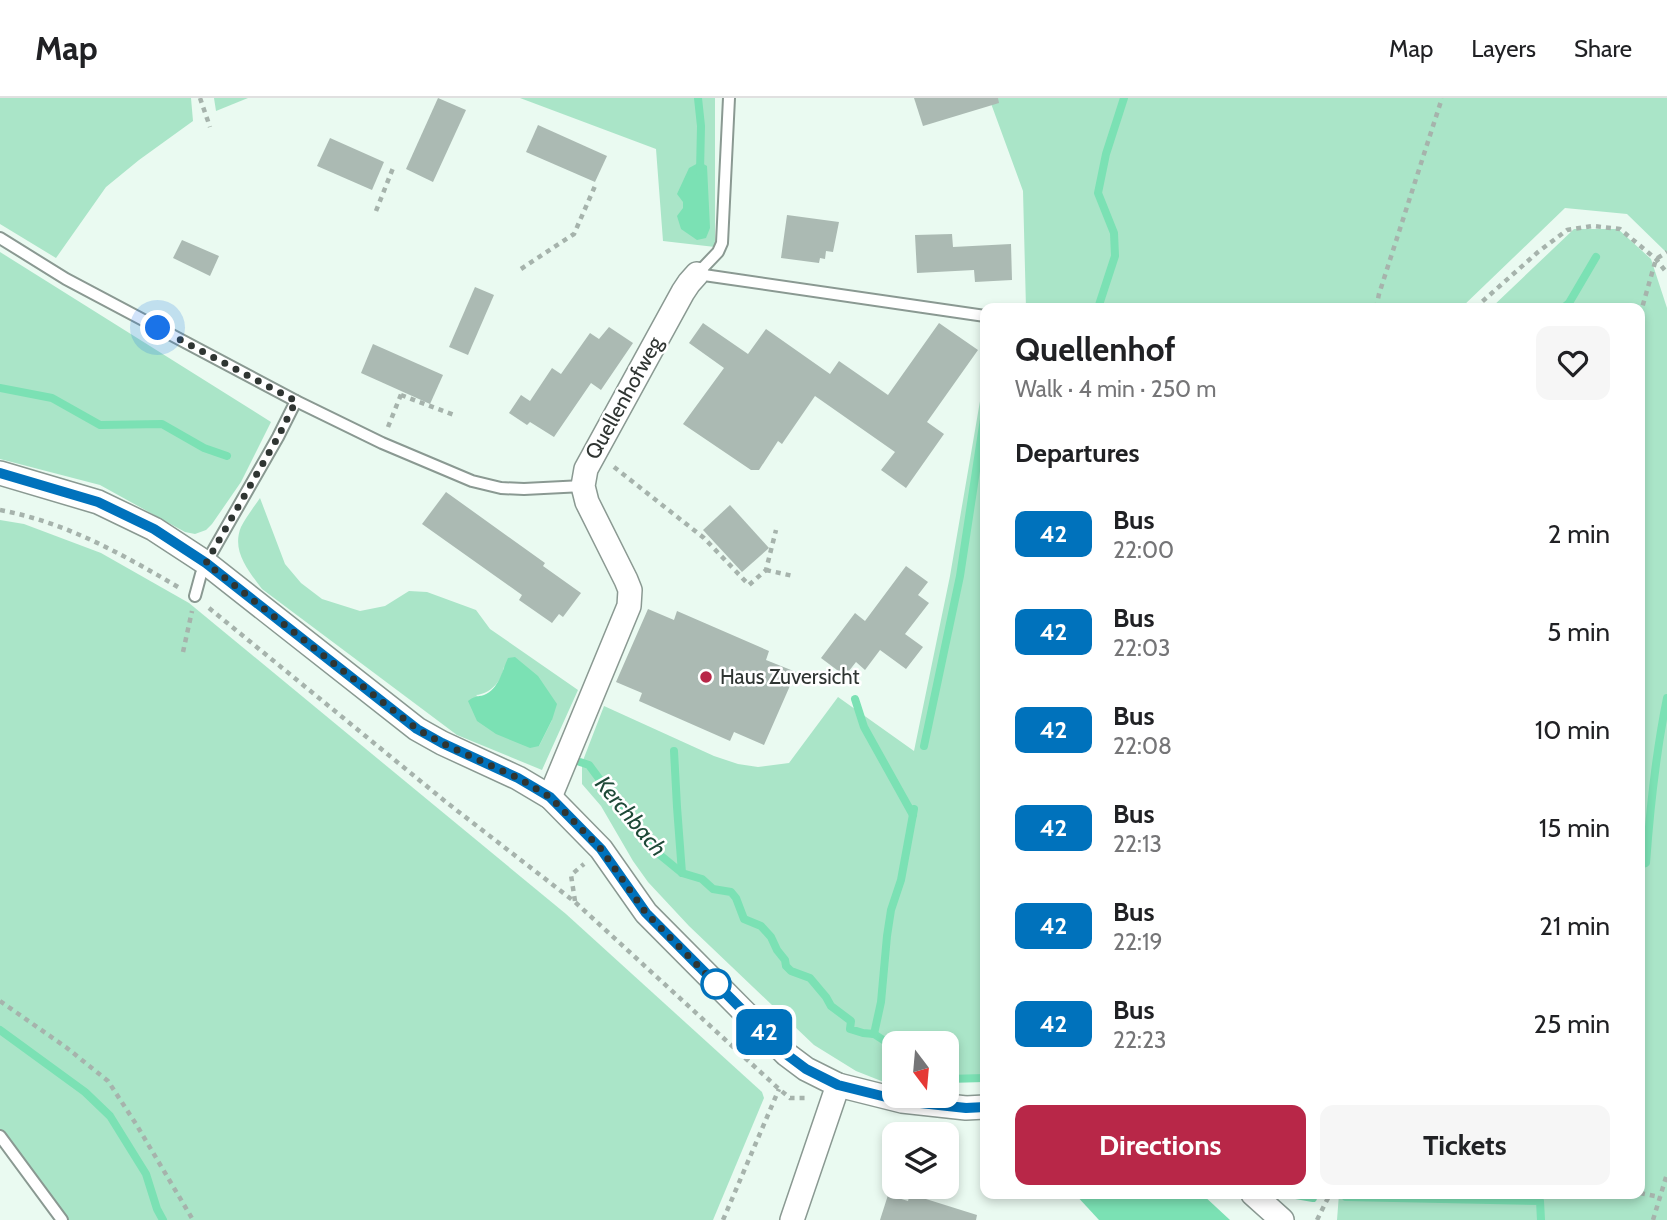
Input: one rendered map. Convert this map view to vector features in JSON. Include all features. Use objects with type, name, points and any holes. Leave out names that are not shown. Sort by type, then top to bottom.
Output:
[{"type":"street","name":"Quellenhofweg","points":[[550,797],[631,597],[626,580],[587,502],[583,486],[586,469],[682,292],[697,274]]},
{"type":"street","points":[[0,473],[98,502],[154,529],[206,563],[417,729],[518,778],[550,797],[601,849],[646,913],[778,1046],[806,1069],[838,1085],[902,1101],[980,1107]]},
{"type":"street","points":[[792,1220],[838,1085]]},
{"type":"street","points":[[1259,1199],[1282,1220]]},
{"type":"lane","points":[[697,274],[718,252],[722,243],[729,98]]},
{"type":"lane","points":[[0,237],[66,279],[296,401],[382,443],[472,481],[501,488],[583,486]]},
{"type":"lane","points":[[697,274],[980,315]]},
{"type":"lane","points":[[195,596],[206,563],[296,401]]},
{"type":"lane","points":[[0,1136],[62,1220]]},
{"type":"path","points":[[200,98],[210,127]]},
{"type":"path","points":[[1377,303],[1442,98]]},
{"type":"path","points":[[376,211],[393,168]]},
{"type":"path","points":[[521,269],[574,234],[595,186]]},
{"type":"path","points":[[1481,303],[1567,230],[1593,226],[1620,229],[1656,259],[1667,274]]},
{"type":"path","points":[[1643,303],[1656,259],[1667,252]]},
{"type":"path","points":[[397,405],[402,393],[454,415]]},
{"type":"path","points":[[595,451],[704,538],[750,585],[766,570],[776,530]]},
{"type":"path","points":[[0,510],[23,514],[101,544],[195,596],[446,802],[575,902],[790,1098],[805,1099],[838,1085]]},
{"type":"path","points":[[766,570],[793,576]]},
{"type":"path","points":[[183,652],[195,596]]},
{"type":"path","points":[[575,902],[571,875],[601,849]]},
{"type":"path","points":[[0,1001],[67,1048],[108,1081],[192,1220]]},
{"type":"path","points":[[723,1220],[779,1089]]},
{"type":"path","points":[[1653,1220],[1667,1174]]},
{"type":"path","points":[[1645,1195],[1660,1197]]},
{"type":"path","points":[[1317,1220],[1328,1199]]},
{"type":"path","points":[[1321,1214],[1326,1220]]},
{"type":"shaded area","points":[[0,98],[191,98],[193,121],[106,187],[56,258],[0,224]]},
{"type":"shaded area","points":[[214,98],[248,98],[216,111]]},
{"type":"shaded area","points":[[520,98],[715,98],[715,247],[663,241],[656,149]]},
{"type":"shaded area","points":[[989,98],[1667,98],[1667,253],[1627,214],[1565,208],[1466,303],[1026,303],[1023,191]]},
{"type":"shaded area","points":[[700,162],[707,166],[710,228],[706,238],[697,240],[681,229],[677,216],[683,208],[683,202],[677,194],[689,168]]},
{"type":"shaded area","points":[[1574,229],[1618,229],[1651,259],[1667,308],[1667,1220],[1337,1220],[1339,1199],[1645,1199],[1645,303],[1496,303]]},
{"type":"shaded area","points":[[0,252],[271,422],[241,482],[206,530],[195,534],[185,532],[100,485],[0,459]]},
{"type":"shaded area","points":[[980,401],[980,1079],[959,1077],[959,1031],[882,1031],[882,1081],[856,1071],[814,1045],[689,926],[648,882],[601,806],[582,784],[582,763],[604,706],[714,756],[758,767],[789,763],[838,697],[914,751],[950,576]]},
{"type":"shaded area","points":[[260,498],[285,564],[301,583],[322,599],[360,611],[385,606],[409,591],[427,592],[476,610],[490,629],[578,690],[542,770],[457,735],[262,589],[243,560],[238,544],[241,527]],"holes":[[[504,667],[552,720],[539,746],[476,695],[494,686]]]},
{"type":"shaded area","points":[[0,520],[24,524],[101,553],[189,603],[566,914],[762,1092],[764,1098],[713,1220],[57,1220],[0,1143]]},
{"type":"shaded area","points":[[515,657],[538,676],[557,704],[539,746],[530,748],[496,734],[477,721],[468,701],[493,689],[508,658]]},
{"type":"shaded area","points":[[1080,1199],[1207,1199],[1230,1220],[1099,1220]]},
{"type":"building","points":[[438,98],[466,110],[433,182],[406,169]]},
{"type":"building","points":[[914,98],[998,98],[999,103],[923,126]]},
{"type":"building","points":[[538,125],[607,156],[595,182],[526,152]]},
{"type":"building","points":[[330,138],[384,162],[372,190],[317,166]]},
{"type":"building","points":[[787,215],[839,222],[833,252],[826,251],[825,259],[820,258],[819,263],[781,258]]},
{"type":"building","points":[[952,234],[953,247],[1011,244],[1012,280],[975,282],[974,270],[917,273],[915,235]]},
{"type":"building","points":[[182,240],[219,256],[210,276],[173,258]]},
{"type":"building","points":[[475,287],[494,295],[468,355],[449,347]]},
{"type":"building","points":[[703,323],[748,354],[766,329],[830,374],[839,361],[888,395],[939,323],[978,350],[927,422],[944,434],[906,488],[881,470],[895,452],[815,396],[782,444],[778,441],[759,470],[751,470],[683,424],[724,368],[689,343]]},
{"type":"building","points":[[609,327],[633,343],[601,390],[591,383],[554,437],[530,422],[527,425],[509,413],[521,395],[530,401],[552,368],[561,374],[590,333],[599,339]]},
{"type":"building","points":[[373,344],[443,375],[430,404],[361,373]]},
{"type":"building","points":[[446,492],[545,563],[543,566],[581,593],[563,617],[559,614],[552,623],[519,600],[522,595],[422,524]]},
{"type":"building","points":[[730,505],[769,548],[742,572],[703,530]]},
{"type":"building","points":[[906,566],[928,582],[918,595],[929,603],[905,634],[923,647],[906,669],[880,650],[865,670],[856,662],[845,676],[821,658],[855,613],[865,621]]},
{"type":"building","name":"Haus Zuversicht","points":[[648,609],[674,620],[677,611],[769,651],[766,660],[796,672],[764,745],[734,732],[730,741],[639,701],[642,693],[616,682]]},
{"type":"building","points":[[887,1199],[926,1199],[977,1215],[976,1220],[880,1220]]},
{"type":"waterway","points":[[698,98],[701,126],[700,172]]},
{"type":"waterway","points":[[1100,303],[1115,256],[1114,233],[1098,193],[1106,154],[1124,98]]},
{"type":"waterway","points":[[1569,303],[1596,257]]},
{"type":"waterway","name":"Kerchbach","points":[[0,388],[52,398],[100,425],[162,424],[204,448],[227,456]]},
{"type":"waterway","points":[[924,746],[960,576],[980,445]]},
{"type":"waterway","points":[[1645,863],[1667,698]]},
{"type":"waterway","points":[[855,699],[864,727],[913,815]]},
{"type":"waterway","points":[[674,751],[682,873]]},
{"type":"waterway","name":"Kerchbach","points":[[580,762],[589,765],[649,846],[682,873],[702,879],[713,889],[731,892],[744,919],[761,926],[771,937],[786,966],[791,971],[810,978],[831,1006],[851,1021],[850,1029],[874,1034],[882,1039]]},
{"type":"waterway","points":[[874,1034],[881,1002],[891,910],[901,880],[914,809]]},
{"type":"waterway","points":[[0,1030],[85,1092],[110,1116],[146,1174],[163,1220]]},
{"type":"waterway","name":"Kerchbach","points":[[959,1079],[980,1078]]},
{"type":"waterway","name":"Kerchbach","points":[[1443,1199],[1540,1201],[1541,1220]]},
{"type":"bus line","name":"42","points":[[0,473],[98,502],[154,529],[206,563],[417,729],[518,778],[550,797],[601,849],[646,913],[786,1054],[806,1069],[838,1085],[902,1101],[980,1107]]},
{"type":"place","name":"Haus Zuversicht","points":[[706,677]]},
{"type":"route","points":[[158,328],[296,401],[206,563],[417,729],[518,778],[550,797],[601,849],[646,913],[716,984]]}]
